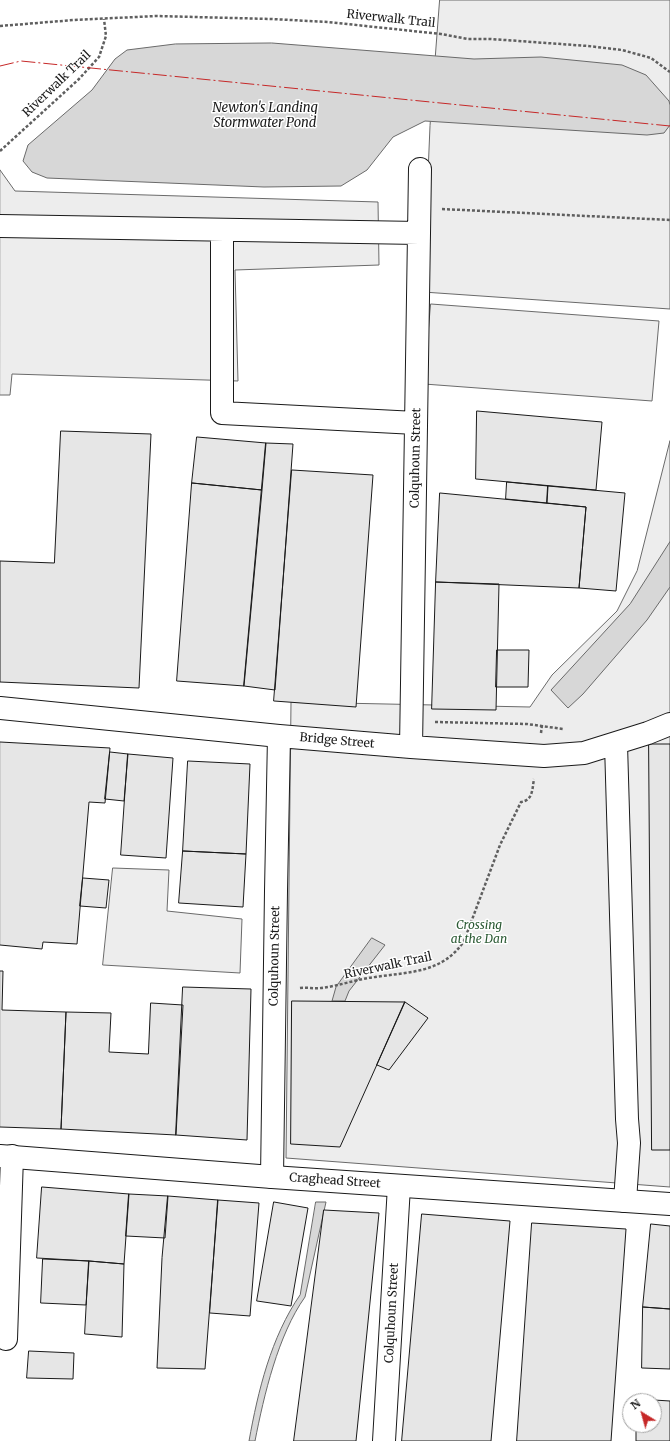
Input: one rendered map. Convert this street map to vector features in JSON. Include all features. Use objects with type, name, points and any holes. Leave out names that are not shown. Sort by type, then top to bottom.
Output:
[{"type":"street","name":"Colquhoun Street","points":[[411,747],[420,169]]},
{"type":"street","points":[[0,226],[419,233]]},
{"type":"street","points":[[222,230],[222,413],[416,423]]},
{"type":"street","name":"Bridge Street","points":[[0,708],[279,736],[544,756],[584,753],[616,744],[670,724]]},
{"type":"street","name":"Colquhoun Street","points":[[272,1177],[279,736]]},
{"type":"street","points":[[616,744],[626,1111],[629,1143],[625,1201]]},
{"type":"street","points":[[6,1156],[6,1339]]},
{"type":"street","name":"Craghead Street","points":[[6,1156],[272,1177],[670,1204]]},
{"type":"street","name":"Colquhoun Street","points":[[384,1441],[399,1186]]},
{"type":"path","name":"Riverwalk Trail","points":[[0,26],[74,20],[180,16],[328,22],[442,34],[468,39],[492,39],[622,50],[651,58],[670,72]]},
{"type":"path","name":"Riverwalk Trail","points":[[0,151],[79,79],[99,57],[106,36],[104,19]]},
{"type":"path","points":[[420,208],[670,220]]},
{"type":"path","points":[[428,721],[542,725]]},
{"type":"path","name":"Riverwalk Trail","points":[[300,988],[308,987],[319,989],[373,977],[422,970],[434,966],[449,958],[458,950],[466,934],[500,844],[521,802]]},
{"type":"shaded area","points":[[440,0],[670,0],[670,309],[423,292],[430,126]]},
{"type":"shaded area","points":[[0,170],[15,191],[378,202],[379,265],[235,270],[238,381],[12,374],[10,395],[0,395]]},
{"type":"shaded area","points":[[431,304],[659,321],[652,401],[424,384]]},
{"type":"shaded area","name":"Crossing at the Dan","points":[[670,441],[670,1187],[286,1158],[291,702],[530,707],[552,675],[617,611],[637,571]]},
{"type":"shaded area","points":[[113,868],[169,870],[167,911],[242,919],[240,973],[103,965]]},
{"type":"water","name":"Newton's Landing Stormwater Pond","points":[[272,43],[474,59],[541,57],[622,65],[646,75],[669,101],[670,125],[664,133],[647,135],[425,121],[393,137],[367,170],[341,186],[264,187],[47,178],[32,172],[23,161],[28,145],[92,90],[115,59],[127,50],[175,44]]},
{"type":"water","points":[[670,542],[670,587],[647,620],[583,694],[568,708],[551,690],[630,604]]},
{"type":"water","points":[[372,938],[385,945],[349,991],[345,1001],[332,1001],[336,987]]},
{"type":"water","points":[[316,1202],[326,1202],[305,1297],[295,1312],[287,1329],[273,1366],[255,1441],[249,1441],[261,1384],[273,1346],[290,1311],[300,1295]]},
{"type":"building","points":[[477,411],[602,422],[596,490],[476,479]]},
{"type":"building","points":[[61,431],[151,434],[139,688],[0,682],[0,561],[54,563]]},
{"type":"building","points":[[197,437],[266,443],[262,490],[192,483]]},
{"type":"building","points":[[266,443],[293,444],[275,690],[244,686]]},
{"type":"building","points":[[292,470],[373,475],[356,707],[274,701]]},
{"type":"building","points":[[507,482],[548,486],[547,503],[506,499]]},
{"type":"building","points":[[192,483],[262,490],[244,686],[177,681]]},
{"type":"building","points":[[548,486],[625,493],[616,591],[579,588],[586,507],[547,503]]},
{"type":"building","points":[[440,493],[586,507],[579,588],[436,582]]},
{"type":"building","points":[[436,582],[499,584],[496,710],[432,709]]},
{"type":"building","points":[[497,650],[529,650],[528,687],[496,687]]},
{"type":"building","points":[[0,742],[110,748],[105,803],[89,802],[77,944],[43,942],[42,949],[0,945]]},
{"type":"building","points":[[649,744],[670,744],[670,1150],[652,1150]]},
{"type":"building","points":[[110,752],[128,754],[124,801],[105,799]]},
{"type":"building","points":[[128,754],[173,758],[166,858],[121,855]]},
{"type":"building","points":[[188,761],[250,764],[246,854],[183,851]]},
{"type":"building","points":[[183,851],[246,854],[243,907],[179,903]]},
{"type":"building","points":[[83,878],[109,880],[106,908],[80,906]]},
{"type":"building","points":[[0,971],[3,971],[2,1010],[66,1012],[61,1129],[0,1127]]},
{"type":"building","points":[[183,987],[251,989],[247,1140],[176,1135]]},
{"type":"building","points":[[292,1001],[405,1002],[340,1147],[291,1144]]},
{"type":"building","points":[[405,1002],[428,1018],[389,1070],[377,1065]]},
{"type":"building","points":[[151,1003],[183,1005],[176,1135],[61,1129],[66,1012],[111,1013],[109,1052],[148,1054]]},
{"type":"building","points":[[42,1187],[129,1194],[124,1264],[37,1258]]},
{"type":"building","points":[[129,1194],[168,1196],[165,1238],[126,1236]]},
{"type":"building","points":[[168,1196],[218,1200],[205,1369],[157,1368],[162,1258]]},
{"type":"building","points":[[218,1200],[259,1203],[250,1316],[210,1313]]},
{"type":"building","points":[[274,1202],[308,1208],[291,1306],[257,1301]]},
{"type":"building","points":[[324,1210],[379,1213],[356,1441],[294,1441]]},
{"type":"building","points":[[422,1214],[510,1221],[491,1441],[402,1441]]},
{"type":"building","points":[[532,1223],[626,1229],[611,1441],[517,1441]]},
{"type":"building","points":[[651,1224],[670,1226],[670,1309],[643,1307]]},
{"type":"building","points":[[43,1259],[89,1261],[86,1305],[41,1303]]},
{"type":"building","points":[[89,1261],[124,1264],[122,1337],[85,1334]]},
{"type":"building","points":[[643,1307],[670,1309],[670,1369],[642,1368]]},
{"type":"building","points":[[29,1351],[74,1353],[73,1379],[27,1378]]},
{"type":"building","points":[[662,1400],[670,1401],[670,1441],[636,1441],[636,1433],[662,1433]]},
{"type":"power","points":[[0,66],[21,61],[670,126]]}]
